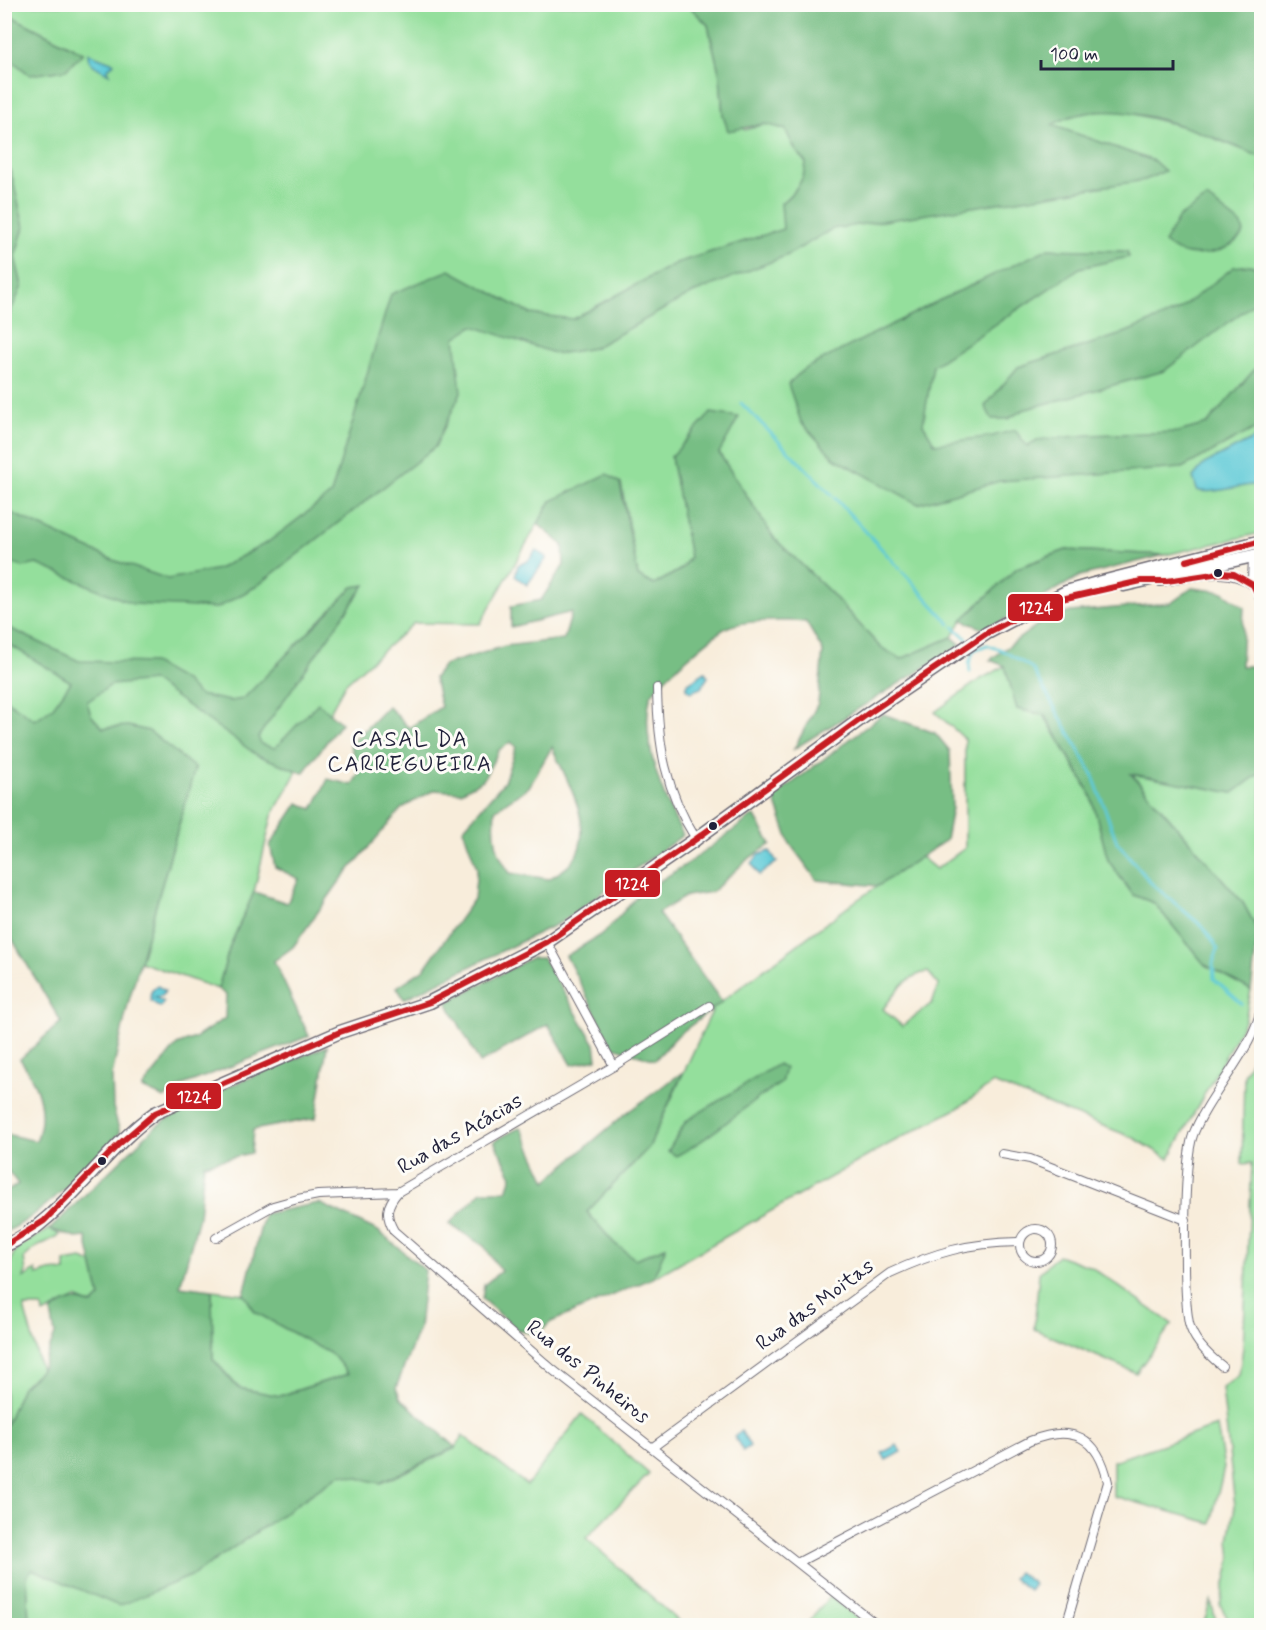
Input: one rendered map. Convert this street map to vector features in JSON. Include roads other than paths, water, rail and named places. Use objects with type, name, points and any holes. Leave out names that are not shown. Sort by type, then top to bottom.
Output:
[{"type":"main road","points":[[4,1246],[25,1236],[44,1220],[134,1130],[159,1110],[340,1032],[430,1002],[547,942],[696,839],[896,694],[987,633],[1066,592],[1262,541]]},
{"type":"main road","points":[[1230,549],[1259,554]]},
{"type":"main road","points":[[1044,603],[1259,554]]},
{"type":"street","points":[[1259,554],[1262,568]]},
{"type":"street","points":[[1259,554],[1254,585],[1262,604]]},
{"type":"street","points":[[1141,581],[1167,581],[1220,573],[1234,574],[1254,585]]},
{"type":"street","points":[[657,688],[660,749],[681,815],[696,839]]},
{"type":"street","points":[[547,942],[614,1066]]},
{"type":"street","points":[[1222,1366],[1204,1349],[1190,1325],[1186,1301],[1186,1220],[1194,1133],[1257,1025],[1262,1002]]},
{"type":"street","name":"Rua das Acácias","points":[[216,1238],[273,1206],[298,1198],[398,1192],[614,1066],[709,1006]]},
{"type":"street","points":[[1002,1154],[1030,1159],[1186,1220]]},
{"type":"street","name":"Rua dos Pinheiros","points":[[398,1192],[387,1210],[388,1219],[394,1231],[554,1370],[878,1626]]},
{"type":"street","name":"Rua das Moitas","points":[[653,1447],[890,1273],[930,1255],[955,1247],[1018,1242],[1031,1230],[1041,1229],[1049,1234],[1053,1243],[1051,1251],[1044,1259],[1036,1262],[1028,1259],[1018,1242]]},
{"type":"street","points":[[799,1562],[1030,1441],[1048,1434],[1067,1433],[1081,1437],[1094,1448],[1103,1461],[1108,1482],[1066,1626]]},
{"type":"water","points":[[88,53],[114,63],[107,70],[109,74],[92,63]]},
{"type":"water","points":[[1261,435],[1261,485],[1210,491],[1197,490],[1193,477],[1204,464]]},
{"type":"water","points":[[536,550],[547,558],[527,585],[515,576],[518,565],[528,561]]},
{"type":"water","points":[[705,672],[708,677],[701,688],[691,692],[687,690],[687,684]]},
{"type":"water","points":[[770,851],[777,862],[759,875],[752,864],[758,855]]},
{"type":"water","points":[[158,986],[165,991],[162,996],[155,997],[164,1002],[160,1007],[150,998],[152,990]]},
{"type":"water","points":[[741,1431],[750,1446],[743,1451],[734,1436]]},
{"type":"water","points":[[897,1445],[901,1452],[886,1460],[882,1453]]},
{"type":"water","points":[[1018,1572],[1034,1584],[1029,1590],[1013,1578]]},
{"type":"waterway","points":[[741,403],[832,495]]},
{"type":"waterway","points":[[835,498],[868,534]]},
{"type":"waterway","points":[[870,536],[900,569]]},
{"type":"waterway","points":[[903,572],[950,624]]},
{"type":"waterway","points":[[954,627],[967,639]]},
{"type":"waterway","points":[[970,672],[969,663],[974,650],[987,645],[1002,650],[1032,668],[1092,773],[1117,842],[1150,882],[1203,927],[1218,949],[1213,963],[1214,979],[1242,1004]]},
{"type":"district","name":"CASAL DA CARREGUEIRA","points":[[410,752]]}]
